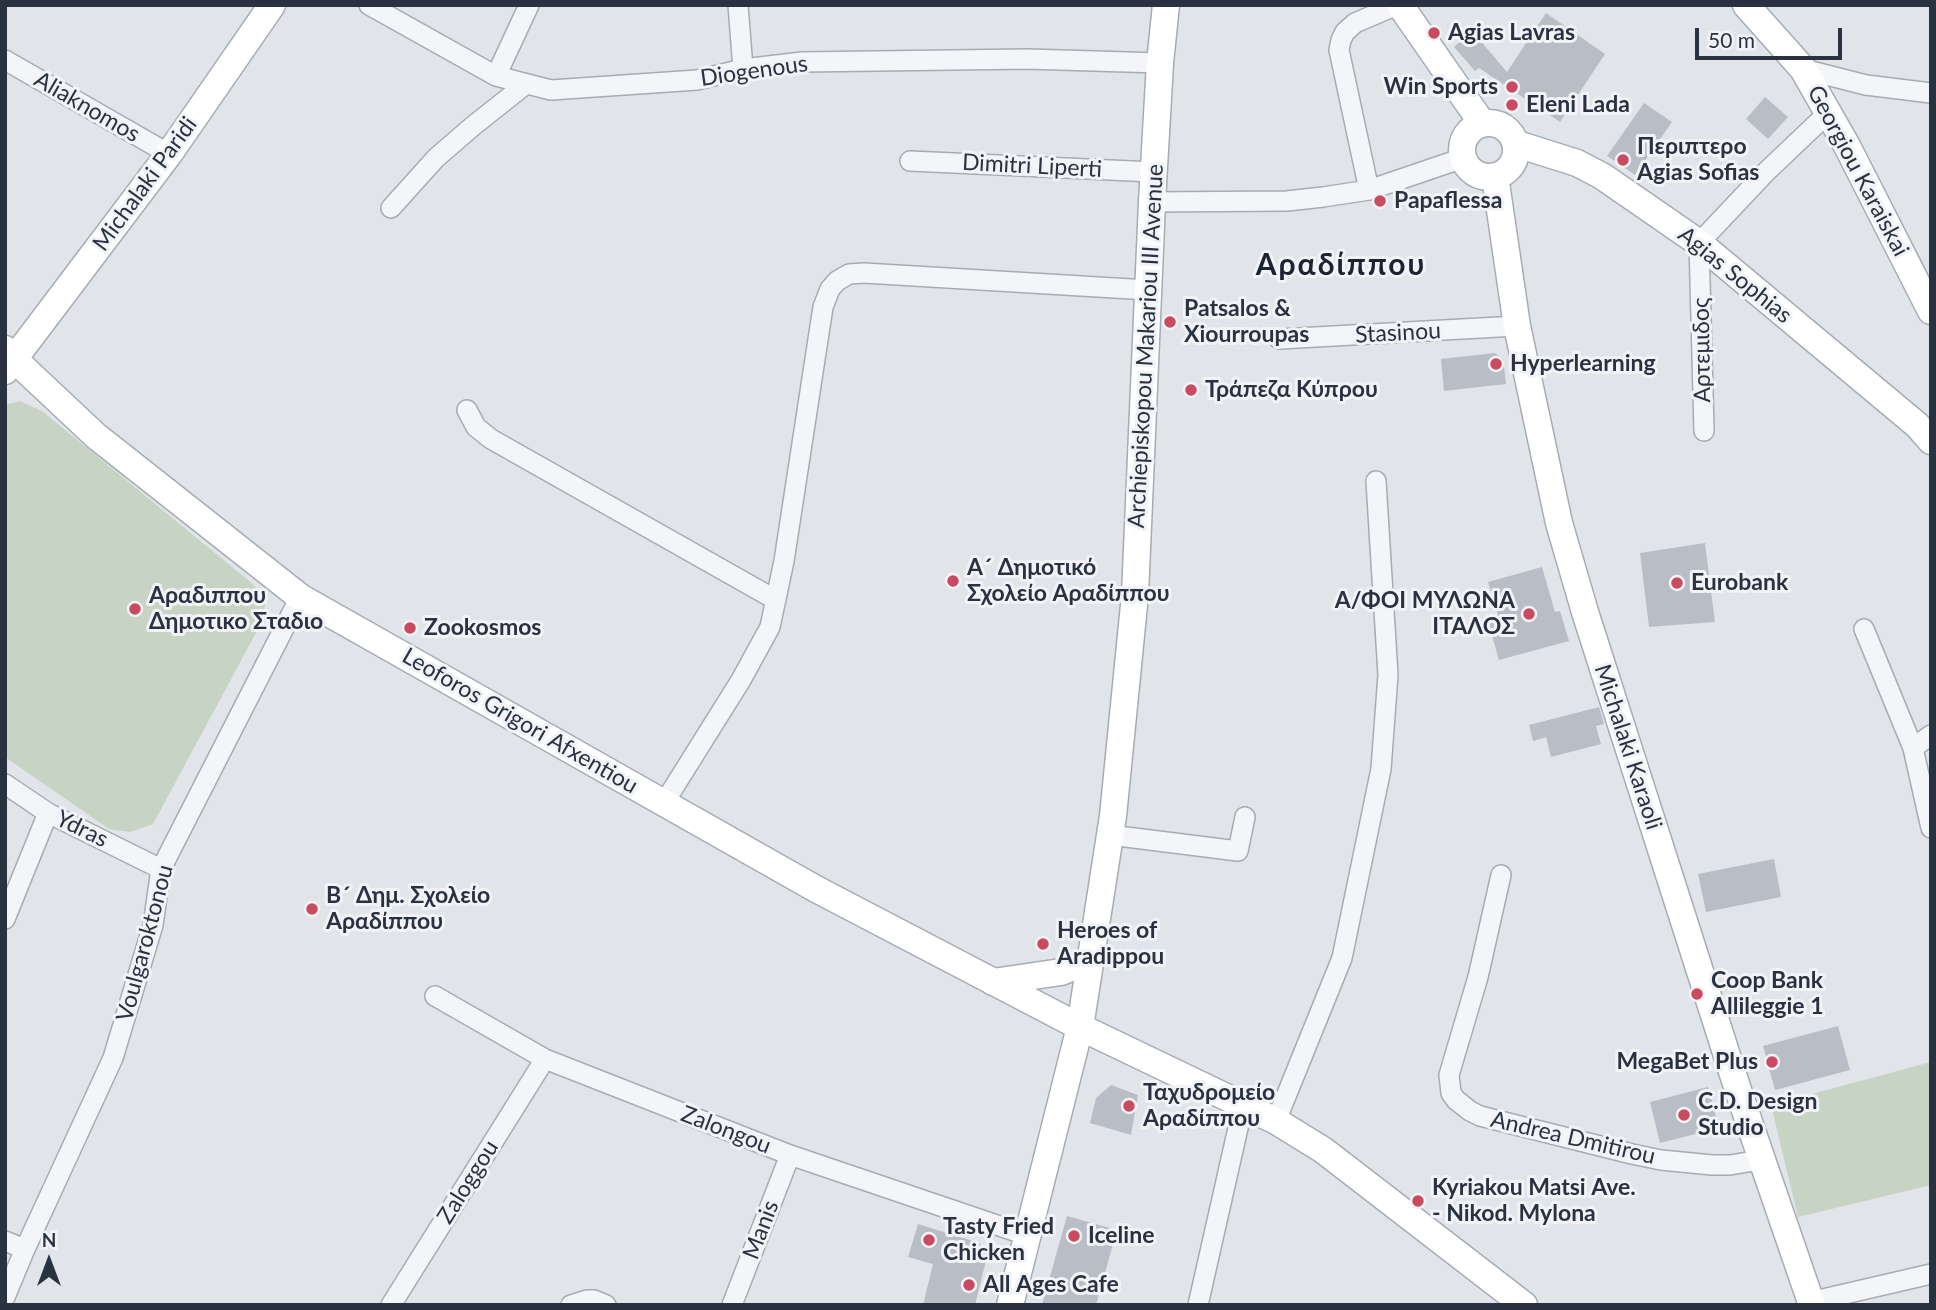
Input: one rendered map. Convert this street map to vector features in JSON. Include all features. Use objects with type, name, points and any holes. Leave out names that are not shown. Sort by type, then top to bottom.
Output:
[{"type":"main road","name":"Michalaki Paridi","points":[[8,360],[169,154],[272,5]]},
{"type":"main road","name":"Archiepiskopou Makariou III Avenue","points":[[1010,1305],[1080,1027],[1110,835],[1135,595],[1152,202],[1166,5]]},
{"type":"main road","points":[[1399,5],[1482,124]]},
{"type":"main road","name":"Georgiou Karaiskai","points":[[1746,5],[1804,69],[1847,146],[1931,312]]},
{"type":"main road","points":[[1482,124],[1500,124],[1508,129],[1517,144],[1515,161],[1503,174],[1487,177],[1472,171],[1463,158],[1463,141],[1474,127],[1482,124]]},
{"type":"main road","name":"Agias Sophias","points":[[1517,144],[1577,163],[1602,176],[1699,243],[1926,425]]},
{"type":"main road","name":"Michalaki Karaoli","points":[[1495,176],[1517,326],[1562,536],[1760,1160],[1811,1303]]},
{"type":"main road","name":"Leoforos Grigori Afxentiou","points":[[8,360],[96,436],[300,597],[816,889],[1080,1027],[1276,1121],[1323,1150],[1524,1305]]},
{"type":"main road","points":[[993,982],[1061,972],[1090,960]]},
{"type":"street","name":"Diogenous","points":[[369,5],[496,76],[551,90],[697,80],[743,69],[802,62],[1001,59],[1160,63]]},
{"type":"street","points":[[496,76],[529,5]]},
{"type":"street","points":[[737,5],[743,69]]},
{"type":"street","points":[[1369,190],[1339,50],[1340,40],[1355,23],[1399,5]]},
{"type":"street","name":"Aliaknomos","points":[[5,60],[169,154]]},
{"type":"street","points":[[1804,69],[1866,85],[1931,93]]},
{"type":"street","points":[[391,208],[436,158],[526,84]]},
{"type":"street","points":[[1699,243],[1767,171],[1828,113]]},
{"type":"street","points":[[1152,202],[1287,201],[1322,197],[1369,190],[1463,158]]},
{"type":"street","name":"Dimitri Liperti","points":[[910,161],[1154,172]]},
{"type":"street","name":"Αρτεμιδος","points":[[1699,243],[1703,431]]},
{"type":"street","points":[[664,803],[741,680],[770,627],[784,561],[823,307],[830,289],[837,281],[849,274],[864,273],[1148,290]]},
{"type":"street","name":"Stasinou","points":[[1279,339],[1517,326]]},
{"type":"street","points":[[467,410],[476,427],[491,439],[775,600]]},
{"type":"street","points":[[1276,1121],[1342,958],[1381,769],[1388,675],[1376,481]]},
{"type":"street","name":"Voulgaroktonou","points":[[5,1297],[113,1058],[153,925],[161,869],[300,597]]},
{"type":"street","points":[[1864,629],[1913,748],[1931,828]]},
{"type":"street","points":[[1913,748],[1931,734]]},
{"type":"street","name":"Ydras","points":[[5,783],[48,813],[161,869]]},
{"type":"street","points":[[5,919],[48,813]]},
{"type":"street","points":[[1110,835],[1238,851],[1245,817]]},
{"type":"street","name":"Andrea Dmitirou","points":[[1501,874],[1478,977],[1449,1075],[1451,1093],[1456,1100],[1480,1116],[1642,1156],[1712,1166],[1760,1160]]},
{"type":"street","name":"Zalongou","points":[[435,996],[545,1059],[790,1155],[1028,1236]]},
{"type":"street","name":"Zaloggou","points":[[391,1305],[545,1059]]},
{"type":"street","points":[[1198,1305],[1243,1105]]},
{"type":"street","name":"Manis","points":[[732,1305],[790,1155]]},
{"type":"street","points":[[5,1241],[25,1249]]},
{"type":"street","points":[[1811,1303],[1931,1274]]},
{"type":"street","points":[[571,1305],[587,1300],[606,1305]]},
{"type":"green space","name":"Αραδιππου Δημοτικο Σταδιο","points":[[20,401],[42,411],[254,585],[265,600],[264,618],[153,824],[130,832],[109,829],[5,757],[5,405]]},
{"type":"green space","points":[[1931,1062],[1931,1185],[1798,1217],[1771,1105]]},
{"type":"building","points":[[1546,13],[1605,54],[1560,122],[1479,68],[1475,71],[1454,47],[1472,31],[1507,72]]},
{"type":"building","points":[[1765,97],[1788,117],[1768,139],[1746,119]]},
{"type":"building","points":[[1644,103],[1672,122],[1635,175],[1607,156]]},
{"type":"building","points":[[1495,353],[1503,359],[1506,384],[1444,391],[1441,359]]},
{"type":"building","name":"Eurobank","points":[[1705,543],[1715,622],[1649,627],[1640,553]]},
{"type":"building","name":"Α/ΦΟΙ ΜΥΛΩΝΑ ΙΤΑΛΟΣ","points":[[1542,567],[1555,612],[1560,611],[1569,641],[1499,660],[1487,618],[1498,615],[1488,582]]},
{"type":"building","points":[[1599,707],[1604,724],[1596,726],[1601,744],[1551,757],[1546,737],[1533,741],[1529,725]]},
{"type":"building","points":[[1774,859],[1781,897],[1706,912],[1698,874]]},
{"type":"building","points":[[1838,1026],[1850,1070],[1775,1090],[1763,1046]]},
{"type":"building","points":[[1111,1085],[1138,1095],[1131,1135],[1090,1123],[1096,1098]]},
{"type":"building","name":"C.D. Design Studio","points":[[1708,1087],[1719,1128],[1660,1143],[1650,1102]]},
{"type":"building","points":[[1067,1216],[1117,1230],[1096,1305],[1042,1305]]},
{"type":"building","points":[[918,1224],[979,1243],[985,1250],[987,1257],[975,1305],[923,1305],[933,1264],[908,1257]]},
{"type":"place","name":"Agias Lavras","points":[[1434,33]]},
{"type":"place","name":"Win Sports","points":[[1512,87]]},
{"type":"place","name":"Eleni Lada","points":[[1512,105]]},
{"type":"place","name":"Περιπτερο Agias Sofias","points":[[1623,160]]},
{"type":"place","name":"Papaflessa","points":[[1380,201]]},
{"type":"place","name":"Patsalos & Xiourroupas","points":[[1170,322]]},
{"type":"place","name":"Hyperlearning","points":[[1496,364]]},
{"type":"place","name":"Τράπεζα Κύπρου","points":[[1191,390]]},
{"type":"place","name":"Α´ Δημοτικό Σχολείο Αραδίππου","points":[[953,581]]},
{"type":"place","name":"Eurobank","points":[[1677,583]]},
{"type":"place","name":"Αραδιππου Δημοτικο Σταδιο","points":[[135,609]]},
{"type":"place","name":"Α/ΦΟΙ ΜΥΛΩΝΑ ΙΤΑΛΟΣ","points":[[1529,614]]},
{"type":"place","name":"Zookosmos","points":[[410,628]]},
{"type":"place","name":"Β´ Δημ. Σχολείο Αραδίππου","points":[[312,909]]},
{"type":"place","name":"Heroes of Aradippou","points":[[1043,944]]},
{"type":"place","name":"Coop Bank Allileggie 1","points":[[1697,994]]},
{"type":"place","name":"MegaBet Plus","points":[[1772,1062]]},
{"type":"place","name":"Ταχυδρομείο Αραδίππου","points":[[1129,1106]]},
{"type":"place","name":"C.D. Design Studio","points":[[1684,1115]]},
{"type":"place","name":"Kyriakou Matsi Ave. - Nikod. Mylona","points":[[1418,1201]]},
{"type":"place","name":"Iceline","points":[[1074,1236]]},
{"type":"place","name":"Tasty Fried Chicken","points":[[929,1240]]},
{"type":"place","name":"All Ages Cafe","points":[[969,1285]]},
{"type":"district","name":"Αραδίππου","points":[[1341,265]]}]
